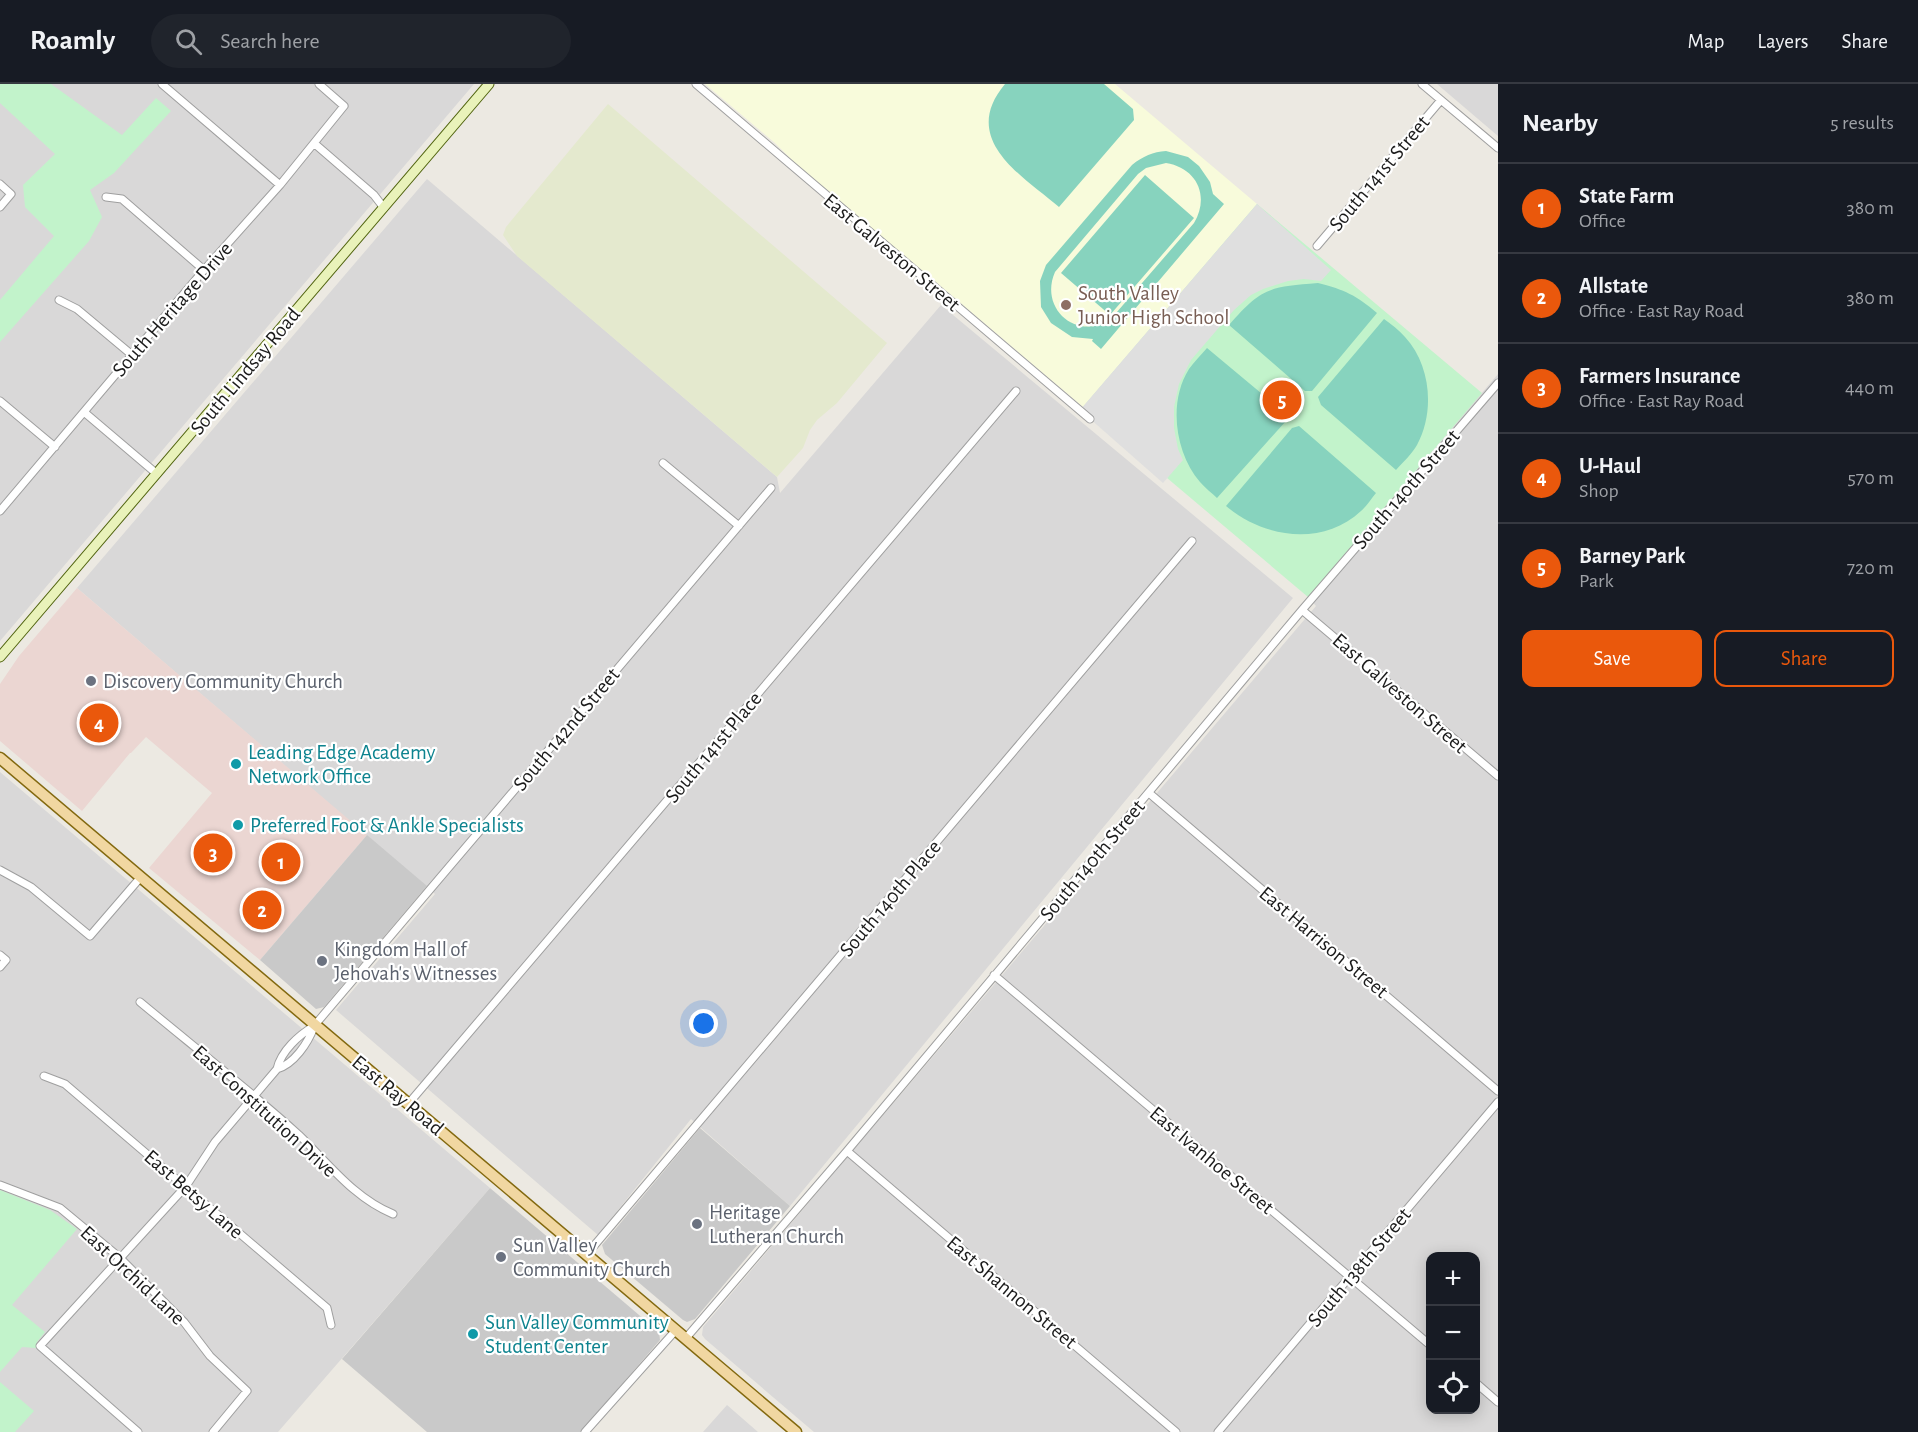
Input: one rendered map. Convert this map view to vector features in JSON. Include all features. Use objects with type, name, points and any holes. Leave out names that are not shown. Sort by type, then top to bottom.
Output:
[{"type":"main road","name":"South Lindsay Road","points":[[0,657],[489,84]]},
{"type":"main road","name":"East Ray Road","points":[[0,758],[796,1432]]},
{"type":"street","points":[[162,84],[280,185]]},
{"type":"street","name":"South Heritage Drive","points":[[0,511],[204,270],[315,144],[344,106],[319,84]]},
{"type":"street","name":"East Galveston Street","points":[[696,84],[1090,418]]},
{"type":"street","points":[[1422,84],[1498,148]]},
{"type":"street","name":"South 141st Street","points":[[1317,246],[1441,100]]},
{"type":"street","points":[[315,144],[374,195],[384,208]]},
{"type":"street","points":[[0,184],[11,194],[0,207]]},
{"type":"street","points":[[106,197],[122,199],[204,270]]},
{"type":"street","points":[[59,300],[77,309],[132,355]]},
{"type":"street","name":"South 140th Street","points":[[686,1338],[847,1152],[1302,610],[1498,383]]},
{"type":"street","name":"South 141st Place","points":[[409,1103],[1016,391]]},
{"type":"street","points":[[0,401],[55,447]]},
{"type":"street","points":[[84,412],[157,474]]},
{"type":"street","points":[[663,463],[739,526]]},
{"type":"street","name":"South 142nd Street","points":[[138,1432],[40,1346],[186,1186],[215,1142],[277,1069],[286,1067],[306,1042],[314,1026],[771,488]]},
{"type":"street","name":"South 140th Place","points":[[587,1254],[1192,541]]},
{"type":"street","name":"East Galveston Street","points":[[1302,610],[1498,776]]},
{"type":"street","name":"East Harrison Street","points":[[1149,793],[1498,1091]]},
{"type":"street","points":[[0,870],[31,887],[90,936],[140,878]]},
{"type":"street","points":[[0,967],[3,957]]},
{"type":"street","name":"East Ivanhoe Street","points":[[994,975],[1426,1341]]},
{"type":"street","name":"East Constitution Drive","points":[[140,1002],[299,1136],[343,1181],[375,1207],[393,1214]]},
{"type":"street","name":"East Betsy Lane","points":[[44,1076],[65,1084],[327,1308],[331,1325]]},
{"type":"street","name":"South 138th Street","points":[[1218,1432],[1498,1102]]},
{"type":"street","name":"East Shannon Street","points":[[847,1152],[1176,1432]]},
{"type":"street","name":"East Orchid Lane","points":[[0,1185],[60,1208],[119,1257],[184,1322],[210,1356],[247,1391],[213,1432]]},
{"type":"street","points":[[585,1432],[676,1330]]},
{"type":"street","points":[[1480,1386],[1498,1402]]},
{"type":"shaded area","points":[[0,84],[474,84],[0,641]]},
{"type":"shaded area","name":"South Valley Junior High School","points":[[705,84],[1115,84],[1257,204],[1083,407]]},
{"type":"shaded area","points":[[1437,84],[1498,84],[1498,136]]},
{"type":"shaded area","points":[[608,104],[887,343],[837,403],[817,420],[803,448],[777,477],[517,256],[503,235],[506,227]]},
{"type":"shaded area","points":[[427,179],[777,477],[780,493],[941,305],[1293,598],[790,1206],[691,1119],[598,1235],[336,1010],[435,894],[77,588]]},
{"type":"shaded area","points":[[1257,204],[1331,270],[1321,281],[1304,279],[1288,281],[1251,295],[1234,310],[1191,360],[1179,384],[1174,407],[1174,428],[1178,449],[1183,460],[1163,483],[1080,410]]},
{"type":"shaded area","points":[[1498,374],[1498,1432],[814,1432],[705,1339],[702,1335],[703,1327],[1316,606],[1308,597]]},
{"type":"shaded area","points":[[77,588],[367,835],[260,960],[149,868],[212,793],[146,737],[82,811],[0,741],[0,684],[19,656]]},
{"type":"shaded area","points":[[0,772],[490,1188],[278,1432],[0,1432]]},
{"type":"shaded area","points":[[367,835],[427,886],[324,1007],[316,1009],[260,960]]},
{"type":"shaded area","name":"Heritage Lutheran Church","points":[[700,1128],[790,1206],[695,1319],[687,1322],[605,1254],[602,1245]]},
{"type":"shaded area","name":"Sun Valley Community Church","points":[[490,1188],[659,1332],[660,1340],[581,1432],[427,1432],[342,1359]]},
{"type":"shaded area","points":[[727,1405],[758,1432],[703,1432]]},
{"type":"green space","points":[[0,84],[51,84],[122,135],[156,98],[171,111],[114,173],[90,190],[102,217],[89,241],[0,342],[0,300],[54,236],[25,207],[23,185],[55,154],[0,103]]},
{"type":"green space","points":[[1005,84],[1104,84],[1133,109],[1134,120],[1059,207],[1013,169],[1000,154],[992,139],[989,122],[993,104]]},
{"type":"green space","points":[[1166,151],[1188,157],[1199,166],[1210,182],[1213,194],[1224,204],[1101,349],[1092,341],[1093,339],[1072,337],[1051,323],[1041,307],[1040,281],[1046,265],[1132,165],[1152,153]],"holes":[[[1166,163],[1177,166],[1193,177],[1198,185],[1201,203],[1194,223],[1110,320],[1097,325],[1073,324],[1056,309],[1052,298],[1051,285],[1055,272],[1138,174],[1146,168]]]},
{"type":"green space","points":[[1145,175],[1194,218],[1110,315],[1061,273]]},
{"type":"green space","points":[[1257,204],[1482,393],[1308,597],[1083,407]]},
{"type":"green space","points":[[1318,283],[1350,294],[1377,313],[1312,391],[1305,391],[1229,325],[1250,303],[1268,291]]},
{"type":"green space","points":[[1384,319],[1414,348],[1428,389],[1423,432],[1415,448],[1396,470],[1321,405],[1318,397]]},
{"type":"green space","points":[[1207,348],[1285,413],[1286,421],[1217,498],[1191,470],[1177,427],[1178,396],[1182,382],[1189,369]]},
{"type":"green space","points":[[1299,426],[1376,493],[1363,509],[1346,522],[1329,530],[1311,534],[1275,531],[1241,517],[1226,506],[1292,428]]},
{"type":"green space","points":[[0,1190],[50,1210],[77,1229],[12,1305],[45,1332],[37,1342],[36,1348],[22,1347],[0,1372]]},
{"type":"green space","points":[[0,1382],[34,1411],[15,1432],[0,1432]]},
{"type":"place","name":"South Valley Junior High School","points":[[1066,305]]},
{"type":"place","name":"Barney Park","points":[[1282,400]]},
{"type":"place","name":"Discovery Community Church","points":[[91,681]]},
{"type":"place","name":"U-Haul","points":[[99,723]]},
{"type":"place","name":"Leading Edge Academy Network Office","points":[[236,764]]},
{"type":"place","name":"Preferred Foot & Ankle Specialists","points":[[238,825]]},
{"type":"place","name":"Farmers Insurance","points":[[213,853]]},
{"type":"place","name":"State Farm","points":[[281,862]]},
{"type":"place","name":"Allstate","points":[[262,910]]},
{"type":"place","name":"Kingdom Hall of Jehovah's Witnesses","points":[[322,961]]},
{"type":"place","name":"Heritage Lutheran Church","points":[[697,1224]]},
{"type":"place","name":"Sun Valley Community Church","points":[[501,1257]]},
{"type":"place","name":"Sun Valley Community Student Center","points":[[473,1334]]}]
